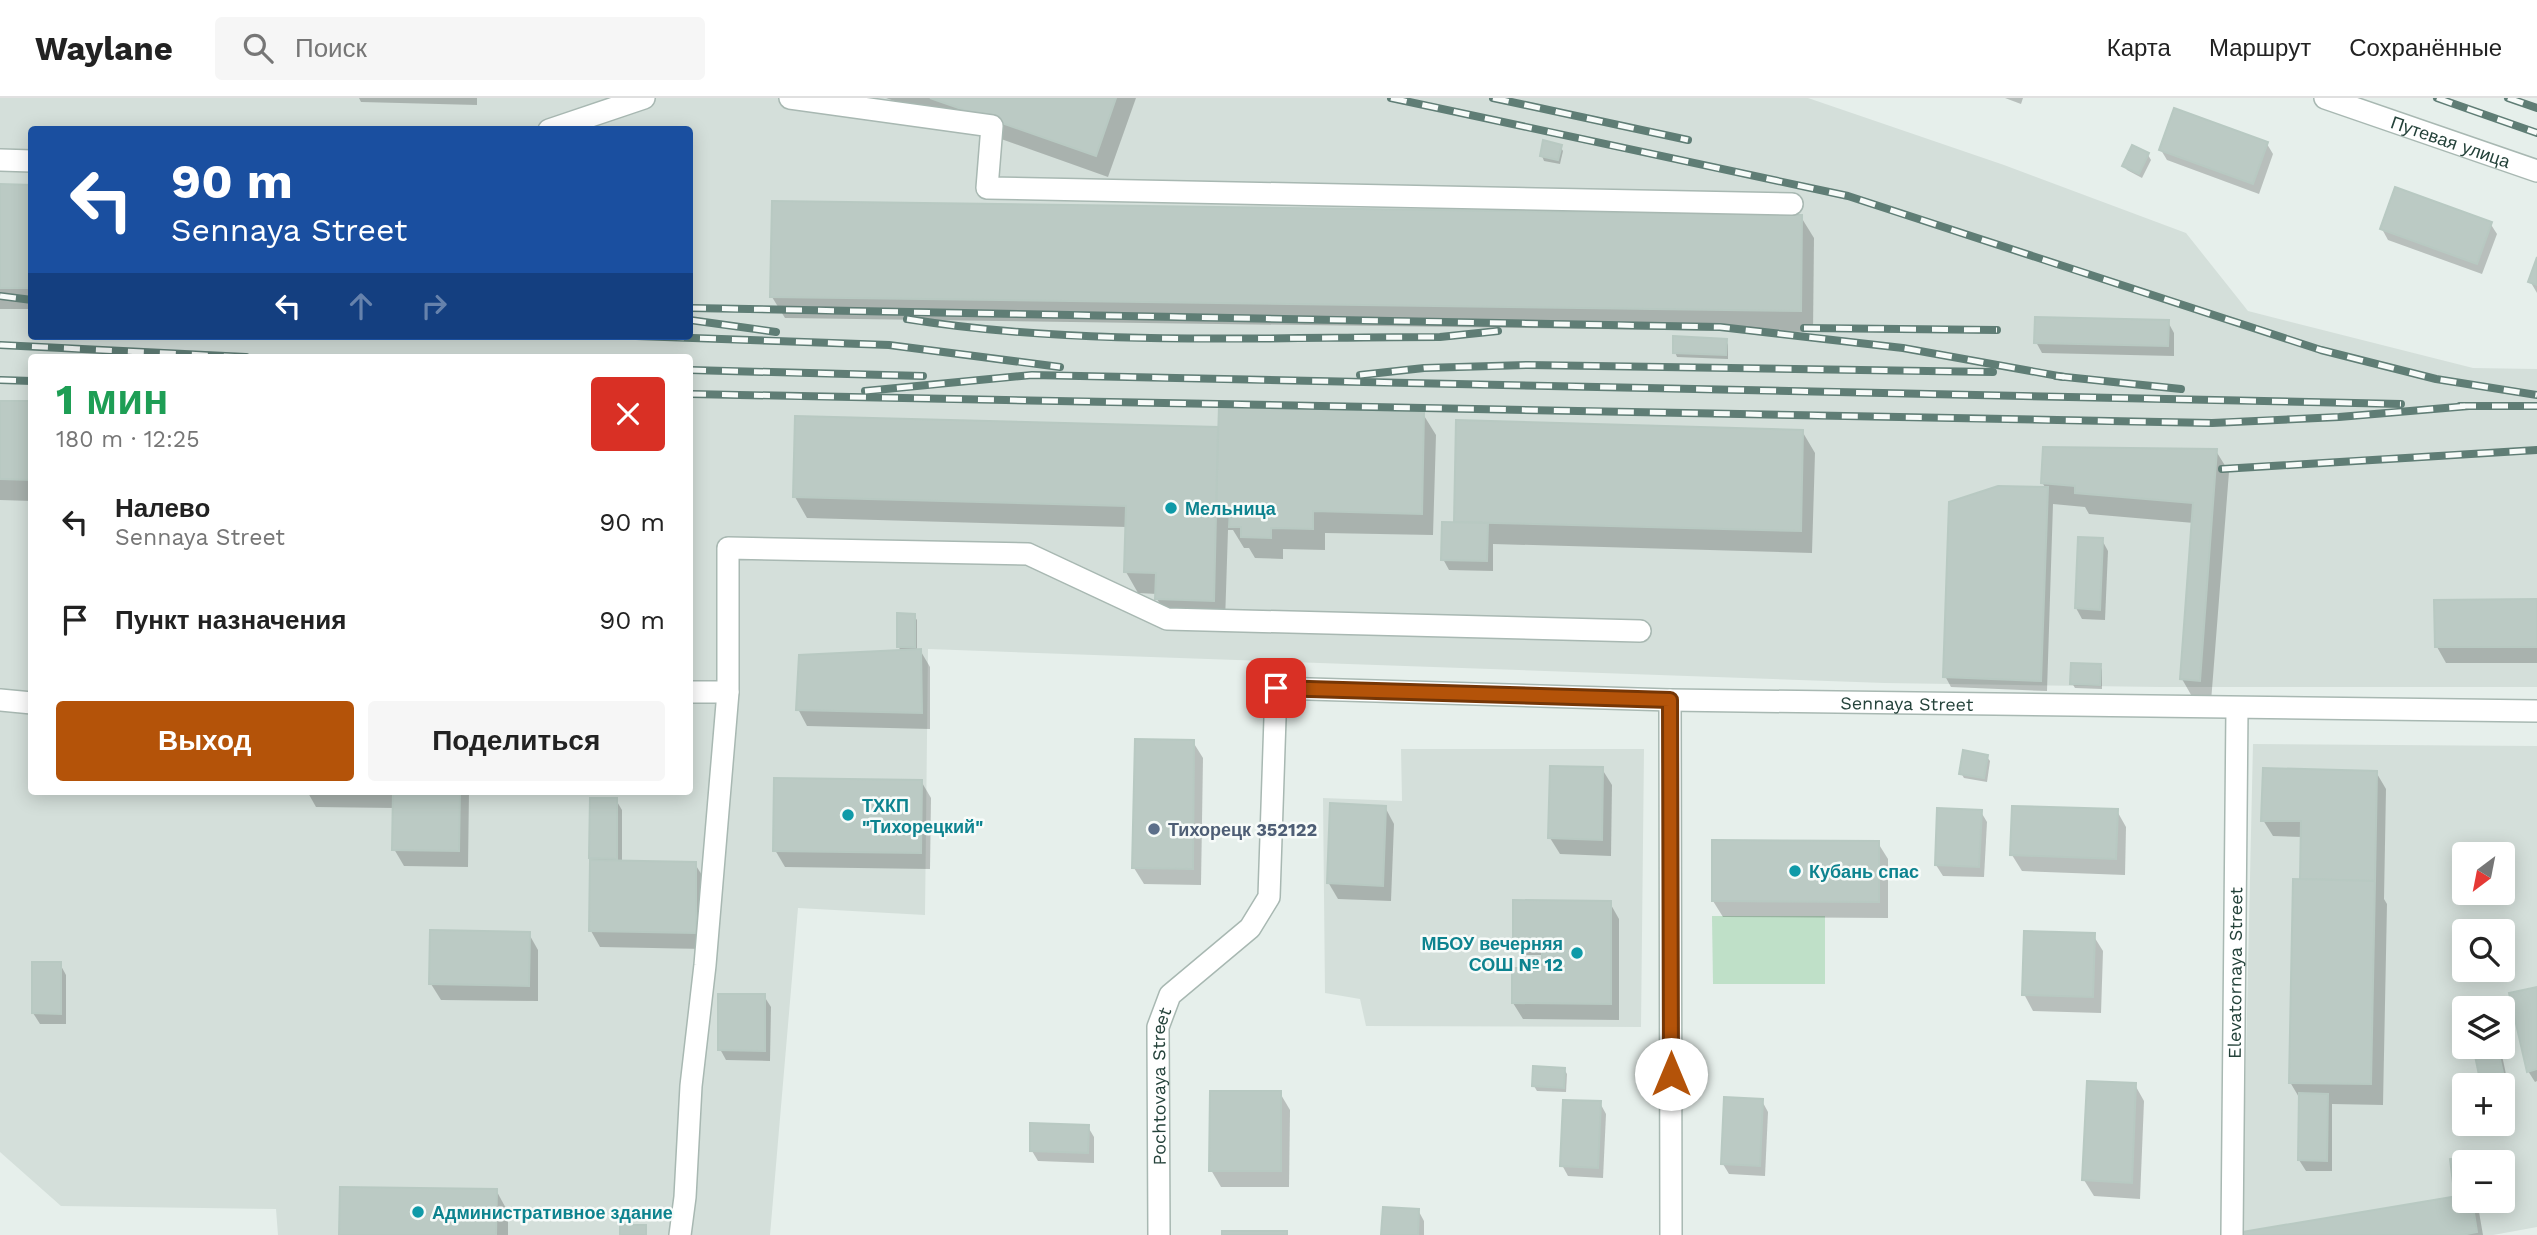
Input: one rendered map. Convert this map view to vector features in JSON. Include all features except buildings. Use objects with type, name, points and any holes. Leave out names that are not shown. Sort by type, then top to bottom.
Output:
[{"type":"street","points":[[561,126],[644,98]]},
{"type":"street","points":[[790,98],[992,126],[987,188],[1792,204]]},
{"type":"street","name":"Путевая улица","points":[[2325,98],[2537,170]]},
{"type":"street","points":[[0,160],[28,161]]},
{"type":"street","points":[[680,1235],[685,1196],[691,1086],[705,965],[728,692],[728,548],[1028,554],[1167,619],[1640,631]]},
{"type":"street","name":"Sennaya Street","points":[[1276,688],[1670,700],[2537,711]]},
{"type":"street","name":"Pochtovaya Street","points":[[1159,1235],[1158,1027],[1170,995],[1250,928],[1269,897],[1276,688]]},
{"type":"street","points":[[693,692],[728,692]]},
{"type":"street","points":[[0,700],[28,703]]},
{"type":"street","points":[[1670,700],[1671,1235]]},
{"type":"street","name":"Elevatornaya Street","points":[[2232,1235],[2237,709]]},
{"type":"shaded area","name":"ТХКП \"Тихорецкий\"","points":[[0,98],[1808,98],[2004,165],[2186,233],[2248,311],[2473,368],[2537,369],[2537,687],[2160,687],[1885,683],[928,649],[925,915],[798,908],[770,1235],[278,1235],[276,1209],[61,1206],[0,1152]]},
{"type":"shaded area","points":[[2253,744],[2537,746],[2537,1227],[2493,1235],[2242,1235]]},
{"type":"shaded area","points":[[1401,749],[1644,749],[1641,1027],[1366,1026],[1360,999],[1325,993],[1323,798],[1402,801]]},
{"type":"green space","points":[[1712,916],[1825,916],[1825,984],[1713,984]]},
{"type":"railway","points":[[1391,98],[1848,196],[2321,350],[2436,379],[2537,395]]},
{"type":"railway","points":[[1493,98],[1688,140]]},
{"type":"railway","points":[[2437,98],[2537,133]]},
{"type":"railway","points":[[2508,98],[2537,108]]},
{"type":"railway","points":[[0,296],[28,300]]},
{"type":"railway","points":[[693,308],[1720,327],[1903,348],[2064,377]]},
{"type":"railway","points":[[907,319],[1040,334],[1173,339],[1440,337],[1498,331]]},
{"type":"railway","points":[[693,320],[776,332]]},
{"type":"railway","points":[[1804,328],[1997,330]]},
{"type":"railway","points":[[693,338],[889,345],[1060,367]]},
{"type":"railway","points":[[0,345],[184,354]]},
{"type":"railway","points":[[1360,375],[1424,368],[1528,365],[1993,372]]},
{"type":"railway","points":[[693,370],[923,376]]},
{"type":"railway","points":[[865,391],[1032,375],[2401,404]]},
{"type":"railway","points":[[2056,376],[2181,389]]},
{"type":"railway","points":[[0,380],[28,381]]},
{"type":"railway","points":[[693,394],[2212,423],[2339,417],[2469,406]]},
{"type":"railway","points":[[2460,406],[2537,406]]},
{"type":"railway","points":[[2222,469],[2537,450]]},
{"type":"place","name":"Мельница","points":[[1171,508]]},
{"type":"place","name":"ТХКП \"Тихорецкий\"","points":[[848,815]]},
{"type":"place","name":"Тихорецк 352122","points":[[1154,829]]},
{"type":"place","name":"Кубань спас","points":[[1795,871]]},
{"type":"place","name":"МБОУ вечерняя СОШ № 12","points":[[1577,953]]},
{"type":"place","name":"Административное здание","points":[[418,1212]]},
{"type":"route","points":[[1276,688],[1670,700],[1671,1074]]}]
